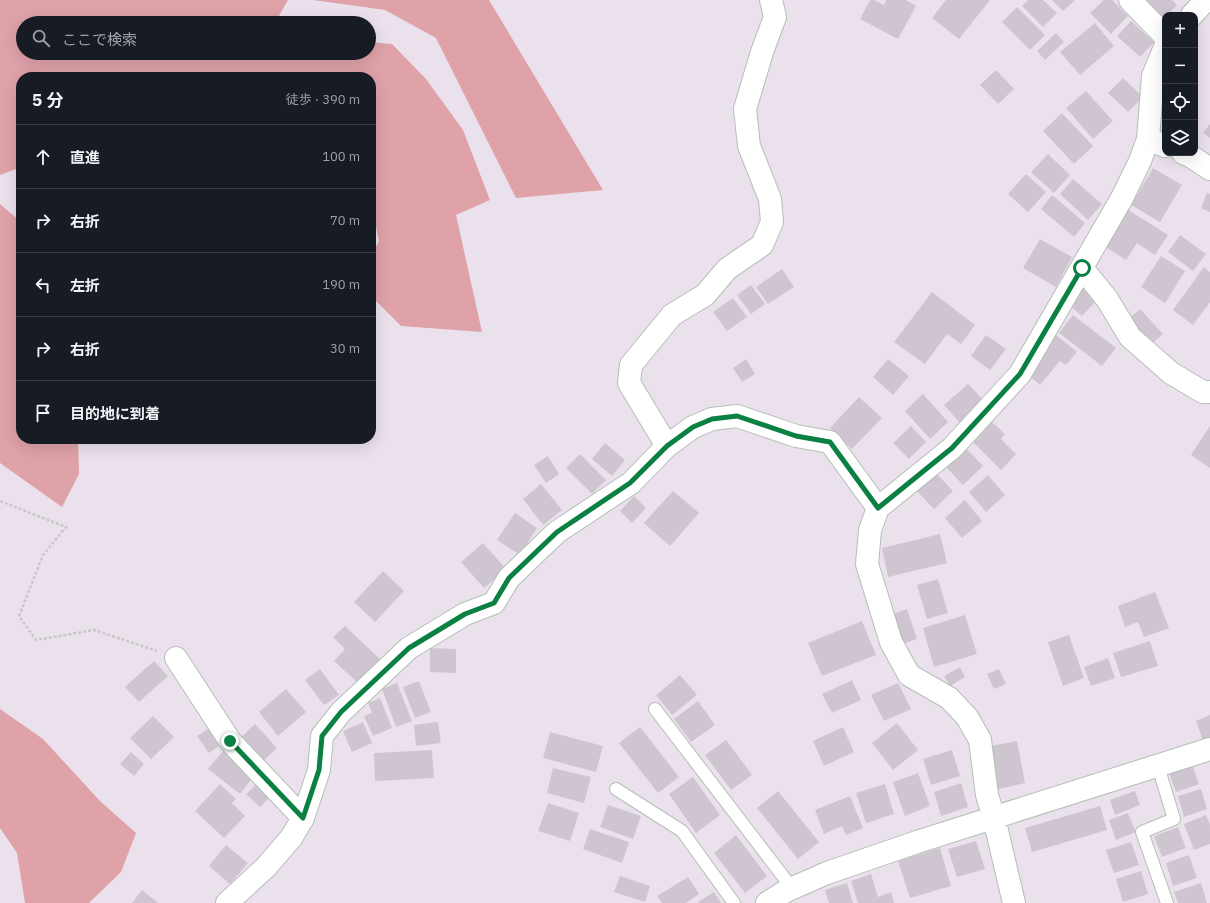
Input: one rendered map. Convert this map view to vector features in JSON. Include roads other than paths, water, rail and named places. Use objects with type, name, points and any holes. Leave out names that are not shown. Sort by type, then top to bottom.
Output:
[{"type":"street","points":[[667,446],[629,383],[630,365],[672,315],[705,295],[727,269],[762,245],[772,222],[770,199],[749,146],[745,109],[762,52],[775,17],[771,0]]},
{"type":"street","points":[[1130,0],[1162,33]]},
{"type":"street","points":[[1195,12],[1206,0]]},
{"type":"street","points":[[1014,903],[994,818],[987,795],[980,740],[967,717],[949,698],[909,675],[891,642],[867,564],[870,530],[878,508],[952,448],[1020,374],[1122,198],[1140,161],[1157,142],[1153,76],[1165,48]]},
{"type":"street","points":[[1190,156],[1210,168]]},
{"type":"street","points":[[1082,268],[1107,299],[1130,337],[1171,373],[1203,392],[1210,392]]},
{"type":"street","points":[[227,903],[266,867],[291,838],[303,818],[319,770],[322,736],[341,712],[409,648],[465,614],[494,603],[509,578],[557,532],[630,483],[667,446],[693,427],[712,419],[737,416],[796,436],[830,442],[878,508]]},
{"type":"street","points":[[176,658],[230,741],[303,818]]},
{"type":"street","points":[[767,903],[792,888],[827,873],[917,842],[1210,749]]},
{"type":"lane","points":[[655,709],[792,888]]},
{"type":"lane","points":[[1158,766],[1174,819],[1142,832],[1167,903]]},
{"type":"lane","points":[[616,789],[682,831],[734,903]]}]
